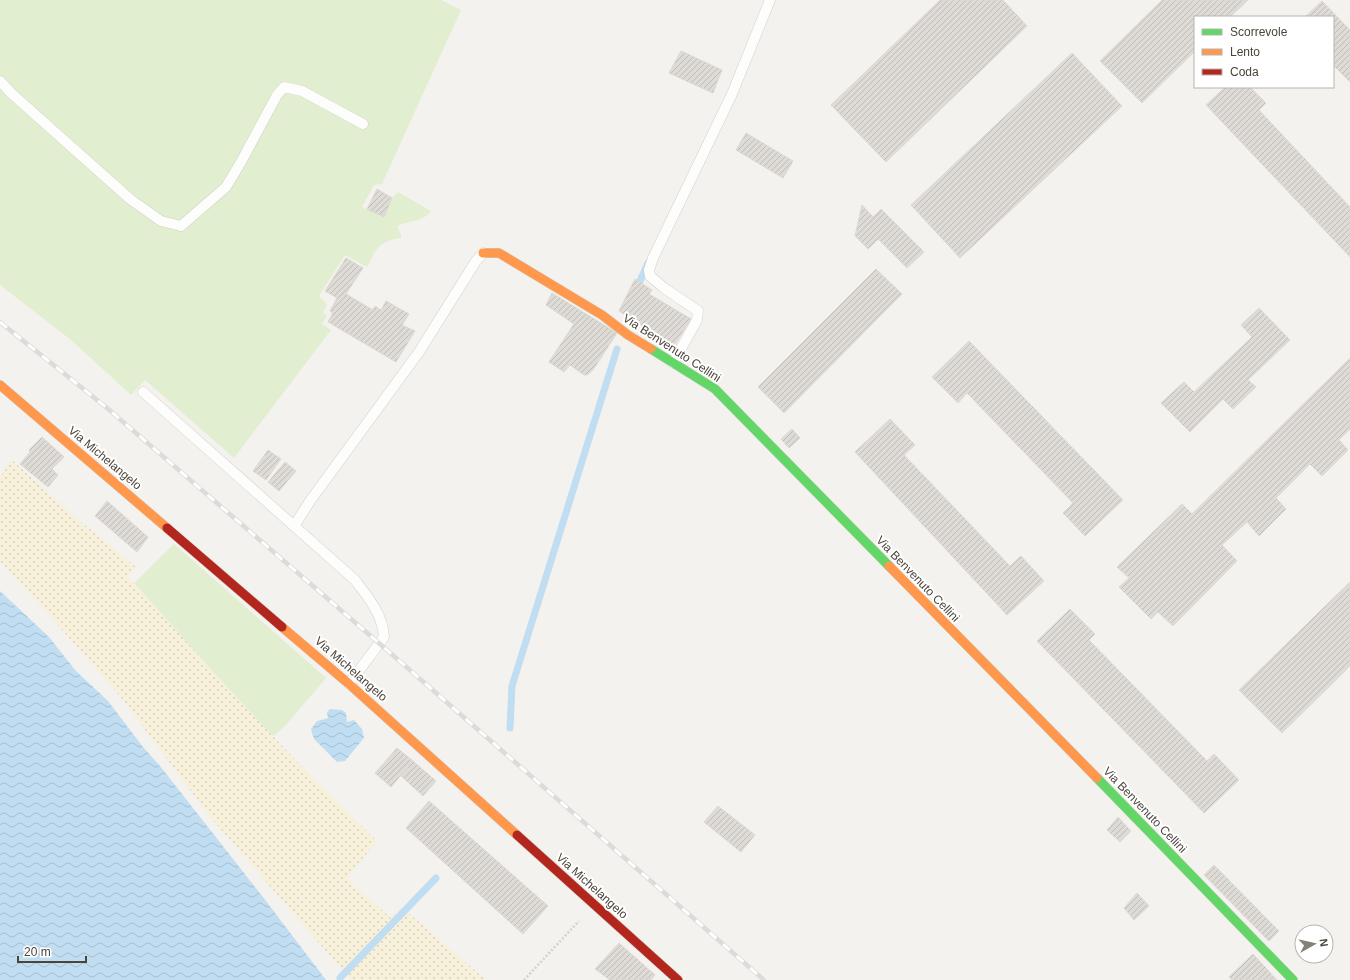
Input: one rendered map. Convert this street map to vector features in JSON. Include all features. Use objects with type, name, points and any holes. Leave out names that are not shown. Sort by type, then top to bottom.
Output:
[{"type":"street","name":"Via Benvenuto Cellini","points":[[483,252],[499,253],[602,315],[628,335],[715,389],[1293,980]]},
{"type":"street","name":"Via Michelangelo","points":[[0,385],[349,684],[678,980]]},
{"type":"lane","points":[[673,363],[697,320],[698,311],[664,288],[650,276],[649,270],[652,258],[732,94],[770,0]]},
{"type":"lane","points":[[0,81],[11,93],[130,198],[161,221],[181,226],[226,187],[277,95],[284,87],[302,91],[363,124]]},
{"type":"lane","points":[[294,526],[314,495],[419,352],[483,252]]},
{"type":"lane","points":[[143,392],[356,580],[374,606],[384,628],[384,637],[349,684]]},
{"type":"path","points":[[524,980],[594,904]]},
{"type":"green space","points":[[0,0],[441,0],[461,10],[382,184],[374,185],[362,207],[384,217],[392,198],[398,192],[431,211],[421,219],[397,226],[401,238],[387,241],[379,247],[367,267],[345,255],[319,296],[327,304],[323,312],[327,316],[322,324],[331,330],[234,458],[145,380],[131,395],[71,340],[0,285]]},
{"type":"green space","points":[[174,544],[326,678],[285,726],[230,775],[100,617]]},
{"type":"sand","points":[[12,460],[81,522],[136,567],[127,576],[278,742],[377,841],[346,879],[391,918],[401,908],[405,910],[486,980],[351,980],[211,818],[120,696],[0,561],[0,477]]},
{"type":"water","points":[[0,591],[49,637],[75,670],[108,701],[266,901],[326,980],[0,980]]},
{"type":"water","points":[[330,709],[342,710],[346,713],[347,722],[354,720],[362,729],[364,738],[345,761],[337,762],[314,739],[311,729],[317,721],[328,718],[327,712]]},
{"type":"building","points":[[940,0],[1003,0],[1027,26],[886,162],[831,105]]},
{"type":"building","points":[[1162,0],[1248,0],[1231,16],[1194,16],[1194,52],[1142,103],[1100,61]]},
{"type":"building","points":[[1322,1],[1350,30],[1350,82],[1334,66],[1334,16],[1306,16]]},
{"type":"building","points":[[681,51],[722,70],[713,93],[669,73]]},
{"type":"building","points":[[1072,53],[1122,106],[960,258],[911,205]]},
{"type":"building","points":[[1224,88],[1251,88],[1266,103],[1259,110],[1350,207],[1350,257],[1206,105]]},
{"type":"building","points":[[746,133],[793,161],[783,178],[736,150]]},
{"type":"building","points":[[377,189],[392,198],[384,217],[367,209]]},
{"type":"building","points":[[862,205],[873,217],[881,209],[895,223],[868,249],[855,236]]},
{"type":"building","points":[[895,223],[924,252],[907,268],[878,239]]},
{"type":"building","points":[[346,258],[363,268],[346,294],[373,310],[375,306],[381,310],[386,301],[409,314],[402,325],[415,331],[396,362],[328,322],[333,313],[330,311],[337,298],[325,291]]},
{"type":"building","points":[[876,269],[902,294],[784,413],[758,387]]},
{"type":"building","points":[[635,279],[652,290],[649,294],[691,319],[674,346],[619,311]]},
{"type":"building","points":[[552,293],[617,333],[593,370],[587,375],[584,375],[570,365],[564,372],[549,362],[574,324],[546,305]]},
{"type":"building","points":[[1259,308],[1290,340],[1248,380],[1256,387],[1233,409],[1223,399],[1190,432],[1161,403],[1184,382],[1194,392],[1252,337],[1241,325]]},
{"type":"building","points":[[969,341],[1123,500],[1085,536],[1063,513],[1073,503],[967,393],[958,403],[932,377]]},
{"type":"building","points":[[1350,358],[1350,429],[1339,440],[1348,450],[1322,476],[1310,464],[1276,498],[1286,509],[1259,536],[1247,522],[1222,545],[1237,561],[1173,626],[1158,612],[1151,619],[1119,587],[1129,578],[1117,567],[1182,504],[1192,514]]},
{"type":"building","points":[[890,419],[915,445],[904,455],[1010,566],[1021,556],[1044,581],[1007,615],[855,452]]},
{"type":"building","points":[[792,429],[800,438],[789,448],[781,439]]},
{"type":"building","points":[[42,437],[64,457],[52,469],[58,475],[48,487],[20,464],[30,452],[29,450]]},
{"type":"building","points":[[268,450],[281,459],[266,480],[253,471]]},
{"type":"building","points":[[285,462],[296,471],[279,491],[268,482]]},
{"type":"building","points":[[107,501],[148,537],[137,552],[95,516]]},
{"type":"building","points":[[1350,582],[1350,666],[1282,733],[1239,690]]},
{"type":"building","points":[[1070,609],[1095,634],[1089,640],[1207,761],[1214,754],[1239,780],[1204,813],[1037,641]]},
{"type":"building","points":[[397,748],[413,761],[391,787],[375,773]]},
{"type":"building","points":[[413,761],[436,781],[423,796],[401,776]]},
{"type":"building","points":[[429,801],[548,906],[523,934],[406,828]]},
{"type":"building","points":[[718,806],[755,835],[741,852],[704,822]]},
{"type":"building","points":[[1118,817],[1131,831],[1120,842],[1107,830]]},
{"type":"building","points":[[1214,865],[1279,931],[1269,941],[1204,875]]},
{"type":"building","points":[[1137,893],[1149,906],[1134,920],[1124,908]]},
{"type":"building","points":[[619,943],[655,975],[651,980],[610,980],[595,969]]},
{"type":"building","points":[[1253,954],[1277,980],[1232,980],[1229,977]]},
{"type":"waterway","points":[[636,290],[648,263]]},
{"type":"waterway","points":[[510,728],[512,686],[617,349]]},
{"type":"waterway","points":[[340,978],[436,878]]},
{"type":"railway","points":[[0,322],[107,408],[395,657],[764,980]]},
{"type":"traffic: fast","points":[[651,349],[715,389],[889,566]]},
{"type":"traffic: fast","points":[[1097,778],[1293,980]]},
{"type":"traffic: slow","points":[[483,253],[499,253],[602,315],[628,335],[651,349]]},
{"type":"traffic: slow","points":[[0,385],[167,528]]},
{"type":"traffic: slow","points":[[889,566],[1097,778]]},
{"type":"traffic: slow","points":[[282,627],[349,684],[517,835]]},
{"type":"traffic: jam","points":[[167,528],[282,627]]},
{"type":"traffic: jam","points":[[517,835],[678,980]]}]
